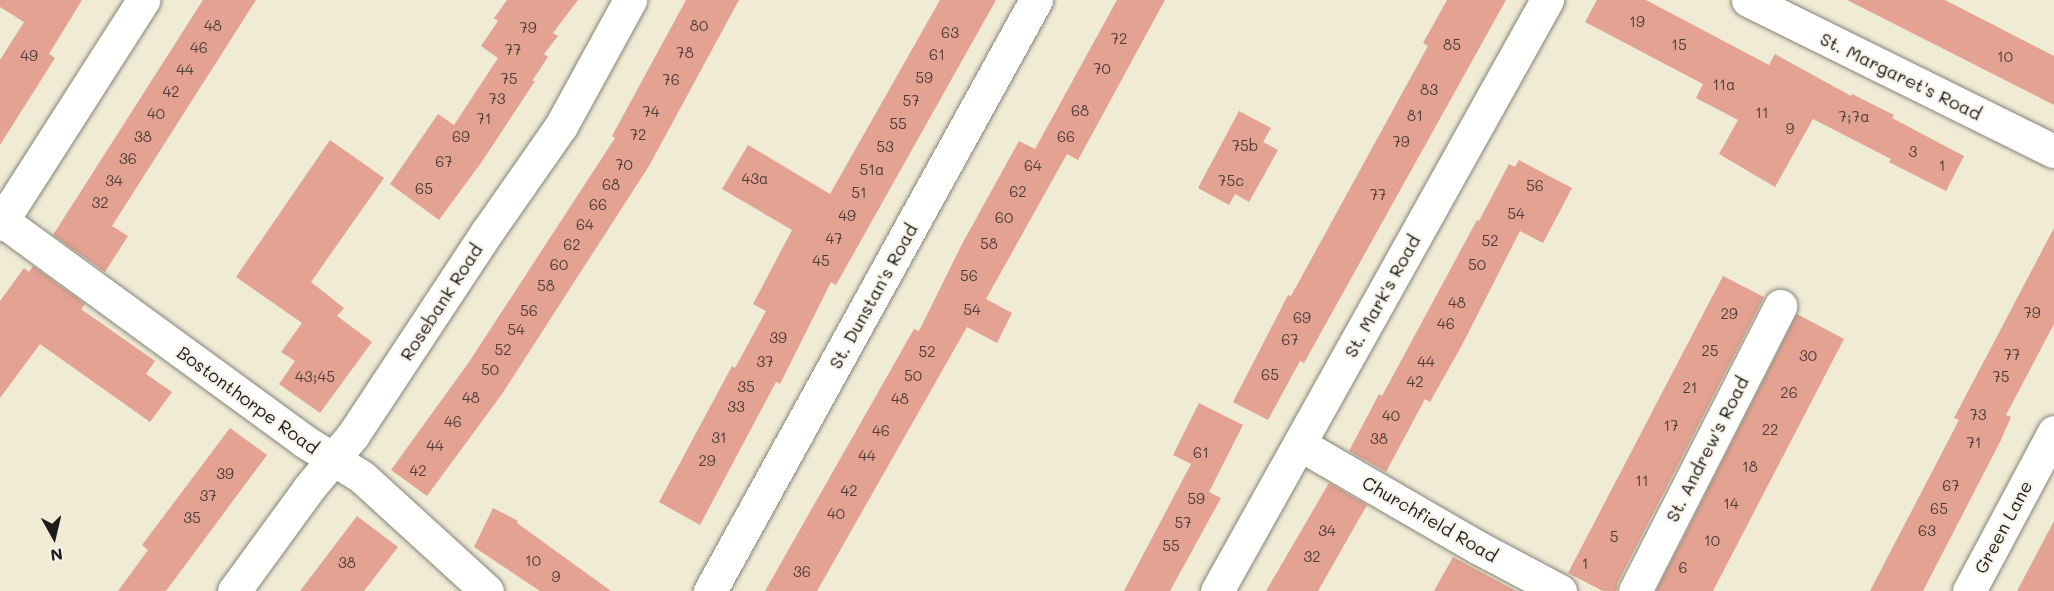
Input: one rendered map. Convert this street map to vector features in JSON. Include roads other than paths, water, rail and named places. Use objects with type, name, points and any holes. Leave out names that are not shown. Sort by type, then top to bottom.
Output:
[{"type":"street","points":[[1,221],[143,0]]},
{"type":"street","name":"Rosebank Road","points":[[234,591],[354,435],[487,232],[561,126],[630,0]]},
{"type":"street","name":"St. Dunstan's Road","points":[[710,591],[1036,0]]},
{"type":"street","name":"St. Mark's Road","points":[[1217,591],[1547,0]]},
{"type":"street","name":"St. Margaret's Road","points":[[1748,0],[2054,151]]},
{"type":"street","name":"Bostonthorpe Road","points":[[1,221],[332,461],[362,477],[487,591]]},
{"type":"street","name":"St. Andrew's Road","points":[[1635,591],[1780,306]]},
{"type":"street","name":"Green Lane","points":[[1969,591],[2054,432]]},
{"type":"street","name":"Churchfield Road","points":[[1300,445],[1477,547],[1560,591]]}]
